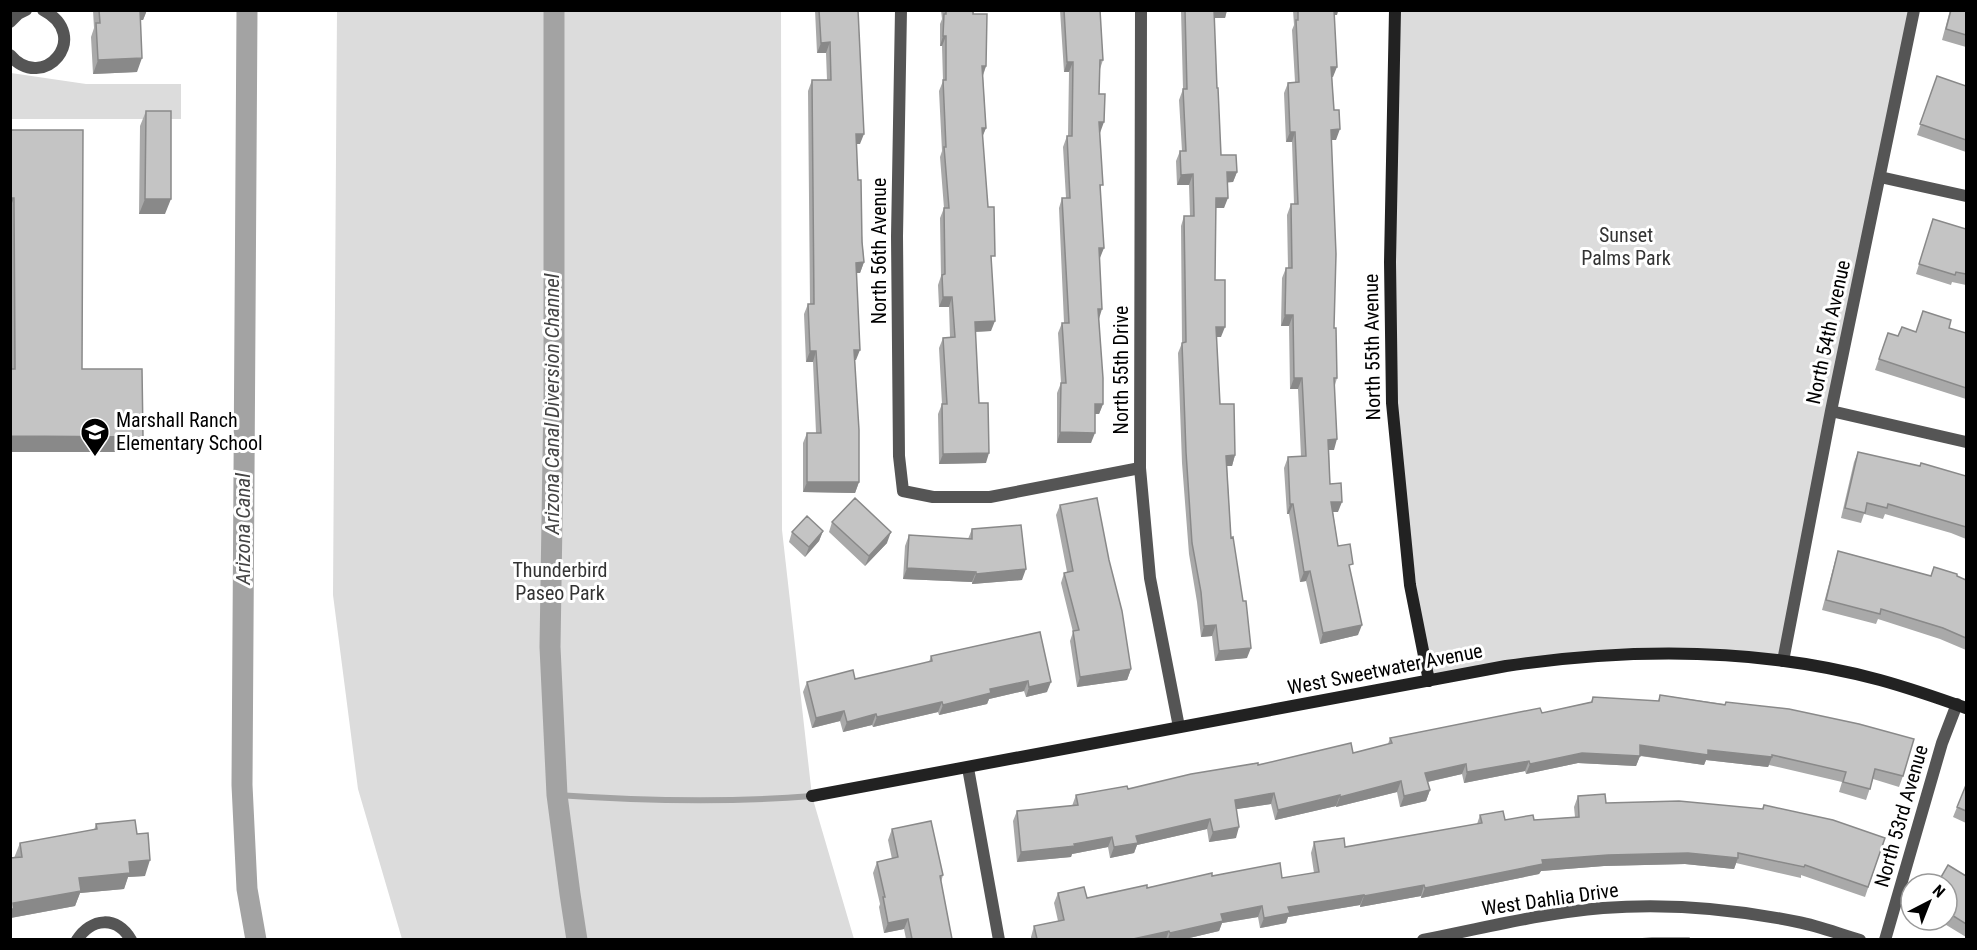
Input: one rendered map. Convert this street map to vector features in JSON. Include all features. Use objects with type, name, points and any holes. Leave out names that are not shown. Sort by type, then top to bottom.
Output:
[{"type":"street","points":[[10,22],[26,10]]},
{"type":"street","name":"North 56th Avenue","points":[[901,10],[897,236],[899,456],[903,490],[933,497],[990,497],[1140,468]]},
{"type":"street","name":"North 55th Drive","points":[[1141,10],[1140,468],[1150,578],[1179,727]]},
{"type":"street","name":"North 55th Avenue","points":[[1395,10],[1390,262],[1392,403],[1410,585],[1429,681]]},
{"type":"street","name":"North 54th Avenue","points":[[1783,661],[1831,411],[1914,10]]},
{"type":"street","points":[[10,55],[16,62],[30,68],[47,66],[59,56],[65,38],[62,28],[54,16],[48,12]]},
{"type":"street","points":[[1880,177],[1966,196]]},
{"type":"street","points":[[1831,411],[1966,442]]},
{"type":"street","name":"West Sweetwater Avenue","points":[[812,796],[1506,666],[1598,655],[1696,654],[1783,661],[1878,680],[1962,706]]},
{"type":"street","name":"North 53rd Avenue","points":[[1885,939],[1942,743],[1962,706]]},
{"type":"street","points":[[968,768],[999,939]]},
{"type":"street","name":"West Dahlia Drive","points":[[1424,939],[1603,908],[1679,907],[1800,922],[1860,939]]},
{"type":"street","points":[[76,939],[90,925],[111,922],[120,927],[131,939]]},
{"type":"green space","name":"Thunderbird Paseo Park","points":[[337,11],[781,11],[782,530],[812,796],[854,939],[402,939],[358,789],[333,595]]},
{"type":"green space","name":"Sunset Palms Park","points":[[1395,11],[1914,11],[1783,661],[1652,653],[1429,681],[1392,403]]},
{"type":"green space","points":[[11,73],[86,84],[181,84],[181,119],[11,119]]},
{"type":"building","points":[[99,10],[140,10],[142,58],[98,60],[96,23],[100,23]]},
{"type":"building","points":[[819,10],[858,10],[864,134],[856,134],[858,180],[861,180],[864,262],[856,263],[860,350],[854,350],[859,430],[859,482],[807,482],[807,433],[821,433],[816,351],[810,351],[808,304],[814,304],[812,80],[831,80],[830,42],[821,43]]},
{"type":"building","points":[[946,10],[973,10],[973,14],[987,14],[986,66],[982,66],[986,128],[982,128],[988,207],[994,207],[995,256],[991,256],[995,321],[975,322],[979,403],[988,403],[989,453],[943,454],[942,404],[947,404],[943,338],[955,337],[952,297],[943,297],[942,275],[945,274],[944,208],[949,208],[944,147],[946,147],[943,80],[946,80],[946,36],[943,36]]},
{"type":"building","points":[[1064,10],[1100,10],[1103,60],[1100,60],[1099,94],[1105,94],[1104,122],[1099,122],[1104,248],[1099,248],[1102,309],[1098,309],[1103,404],[1095,404],[1095,433],[1060,432],[1061,383],[1066,383],[1062,323],[1069,323],[1062,198],[1070,198],[1067,136],[1072,136],[1073,62],[1067,62]]},
{"type":"building","points":[[1185,10],[1214,10],[1221,155],[1236,155],[1237,172],[1227,172],[1228,198],[1216,198],[1215,280],[1225,280],[1225,327],[1216,327],[1220,404],[1234,404],[1235,455],[1226,456],[1231,538],[1233,537],[1243,601],[1246,601],[1251,648],[1219,651],[1216,625],[1204,626],[1201,592],[1192,543],[1186,452],[1182,343],[1186,342],[1184,216],[1194,216],[1193,174],[1181,175],[1180,151],[1186,151],[1183,89],[1187,89]]},
{"type":"building","points":[[1298,10],[1334,10],[1337,67],[1331,67],[1334,110],[1339,110],[1340,129],[1331,130],[1336,254],[1334,328],[1336,328],[1337,378],[1334,378],[1337,439],[1328,440],[1330,484],[1341,483],[1342,502],[1331,502],[1338,546],[1350,544],[1353,564],[1349,565],[1362,625],[1323,633],[1310,571],[1304,572],[1293,504],[1290,504],[1288,457],[1306,456],[1302,378],[1294,378],[1293,315],[1285,315],[1286,268],[1292,268],[1291,204],[1298,204],[1295,132],[1290,132],[1288,83],[1299,82],[1296,20],[1298,20]]},
{"type":"building","points":[[1951,10],[1966,10],[1966,35],[1946,29]]},
{"type":"building","points":[[1937,76],[1966,86],[1966,140],[1920,124]]},
{"type":"building","points":[[146,111],[171,111],[171,199],[145,199]]},
{"type":"building","points":[[10,130],[83,130],[82,369],[142,369],[143,437],[10,436],[10,369],[15,369],[14,198],[10,198]]},
{"type":"building","points":[[1933,219],[1966,229],[1966,274],[1956,272],[1955,275],[1919,264]]},
{"type":"building","points":[[1923,311],[1951,320],[1949,328],[1966,333],[1966,388],[1879,359],[1888,333],[1898,336],[1902,327],[1916,332]]},
{"type":"building","points":[[1858,452],[1920,466],[1921,463],[1966,476],[1966,527],[1888,504],[1887,508],[1867,503],[1865,513],[1845,508]]},
{"type":"building","points":[[855,498],[891,532],[869,556],[832,522]]},
{"type":"building","points":[[1097,498],[1122,611],[1131,669],[1080,677],[1073,631],[1079,630],[1064,573],[1073,571],[1060,505]]},
{"type":"building","points":[[807,516],[823,531],[809,547],[792,532]]},
{"type":"building","points":[[1021,525],[1026,569],[976,574],[976,572],[907,568],[909,535],[972,539],[972,529]]},
{"type":"building","points":[[1838,551],[1931,576],[1934,567],[1957,574],[1966,580],[1966,638],[1943,628],[1881,609],[1880,614],[1826,600]]},
{"type":"building","points":[[1040,632],[1051,682],[1029,687],[1028,681],[990,689],[991,693],[943,705],[942,702],[877,717],[876,714],[847,722],[844,711],[816,718],[807,682],[853,670],[855,679],[932,661],[931,656]]},
{"type":"building","points":[[1660,695],[1725,705],[1726,702],[1789,709],[1914,739],[1903,776],[1875,769],[1870,789],[1843,782],[1846,772],[1772,755],[1772,757],[1708,750],[1708,755],[1640,745],[1640,756],[1582,753],[1530,764],[1529,761],[1467,772],[1466,764],[1425,773],[1430,790],[1404,796],[1401,781],[1278,810],[1274,793],[1235,800],[1239,827],[1213,832],[1210,819],[1136,836],[1138,843],[1114,847],[1112,837],[1074,844],[1075,846],[1021,852],[1017,811],[1078,805],[1076,795],[1127,786],[1128,789],[1191,774],[1258,763],[1258,765],[1351,743],[1353,753],[1392,743],[1390,738],[1540,708],[1542,713],[1592,702],[1593,697],[1659,701]]},
{"type":"building","points":[[1966,785],[1966,811],[1957,807]]},
{"type":"building","points":[[1605,794],[1606,803],[1679,801],[1763,809],[1764,805],[1833,820],[1885,838],[1868,887],[1805,865],[1804,867],[1738,853],[1738,858],[1688,853],[1608,855],[1542,860],[1543,864],[1425,888],[1424,885],[1288,907],[1290,913],[1264,918],[1262,906],[1221,914],[1223,921],[1133,939],[1037,939],[1034,926],[1064,920],[1058,893],[1084,887],[1087,898],[1147,885],[1147,888],[1212,873],[1212,876],[1280,863],[1282,878],[1319,872],[1314,842],[1344,838],[1345,847],[1482,823],[1480,815],[1503,811],[1505,820],[1533,815],[1534,820],[1579,817],[1578,796]]},
{"type":"building","points":[[135,820],[137,834],[148,833],[150,860],[129,862],[130,873],[79,878],[81,891],[13,903],[14,909],[10,909],[10,858],[22,857],[20,843],[97,829],[96,824]]},
{"type":"building","points":[[931,821],[943,875],[940,876],[952,939],[912,939],[908,919],[888,923],[883,897],[885,897],[877,862],[898,857],[892,829]]},
{"type":"building","points":[[1948,865],[1966,876],[1966,924],[1959,920],[1959,872],[1944,872]]},
{"type":"building","points":[[1689,938],[1689,939],[1639,939]]},
{"type":"waterway","name":"Arizona Canal","points":[[247,10],[242,785],[247,889],[256,940]]},
{"type":"waterway","name":"Arizona Canal Diversion Channel","points":[[554,10],[554,394],[550,647],[557,795],[577,940]]},
{"type":"waterway","points":[[557,795],[685,800],[748,800],[812,796]]},
{"type":"place","name":"Marshall Ranch Elementary School","points":[[95,458]]}]
